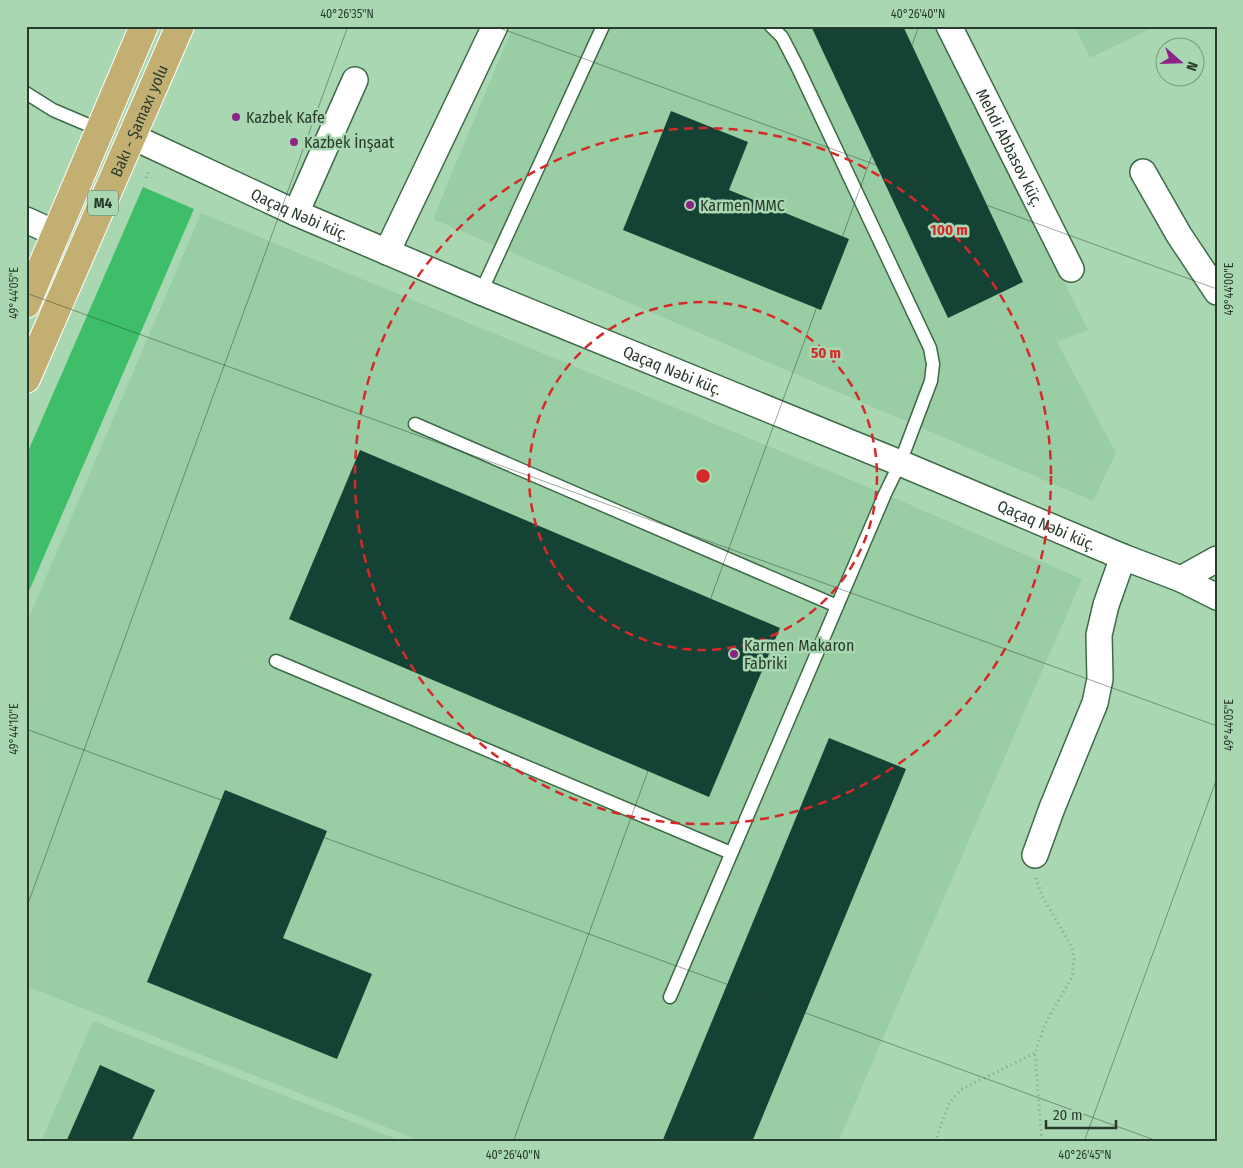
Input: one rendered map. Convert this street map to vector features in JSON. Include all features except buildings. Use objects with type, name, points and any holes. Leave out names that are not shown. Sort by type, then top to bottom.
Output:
[{"type":"highway","name":"Bakı - Şamaxı yolu","points":[[26,304],[144,26]]},
{"type":"highway","name":"Bakı - Şamaxı yolu","points":[[26,380],[180,26]]},
{"type":"street","points":[[388,252],[496,26]]},
{"type":"street","name":"Mehdi Abbasov küç.","points":[[949,26],[1071,269]]},
{"type":"street","points":[[296,213],[355,80]]},
{"type":"street","name":"Qaçaq Nəbi küç.","points":[[131,136],[296,213],[481,292],[900,463],[1123,557],[1181,579],[1217,597]]},
{"type":"street","points":[[1143,172],[1179,235],[1217,292]]},
{"type":"street","points":[[26,220],[57,234]]},
{"type":"street","points":[[1035,855],[1095,703],[1100,679],[1098,635],[1106,605],[1123,557]]},
{"type":"street","points":[[1181,579],[1217,559]]},
{"type":"lane","points":[[481,292],[603,26]]},
{"type":"lane","points":[[670,997],[885,494],[900,463],[931,380],[933,364],[930,348],[797,66],[782,37],[772,26]]},
{"type":"lane","points":[[26,93],[53,110],[100,130]]},
{"type":"lane","points":[[415,424],[837,606]]},
{"type":"lane","points":[[276,661],[732,853]]},
{"type":"path","points":[[1035,855],[1036,876],[1042,896],[1072,947],[1074,959],[1072,977],[1045,1024],[1035,1053],[1042,1142]]},
{"type":"path","points":[[935,1142],[949,1103],[962,1089],[1035,1053]]},
{"type":"shaded area","points":[[513,26],[937,26],[1088,330],[1057,342],[1116,453],[1093,501],[433,219]]},
{"type":"shaded area","points":[[1074,26],[1156,26],[1090,58]]},
{"type":"shaded area","points":[[201,213],[885,494],[1082,579],[838,1142],[424,1142],[26,986],[26,624]]},
{"type":"shaded area","points":[[93,1021],[404,1142],[41,1142]]},
{"type":"green space","points":[[143,187],[194,209],[26,598],[26,456]]},
{"type":"place","name":"Kazbek Kafe","points":[[236,117]]},
{"type":"place","name":"Kazbek İnşaat","points":[[294,142]]},
{"type":"place","name":"Karmen MMC","points":[[690,205]]},
{"type":"place","name":"Karmen Makaron Fabriki","points":[[734,654]]}]
